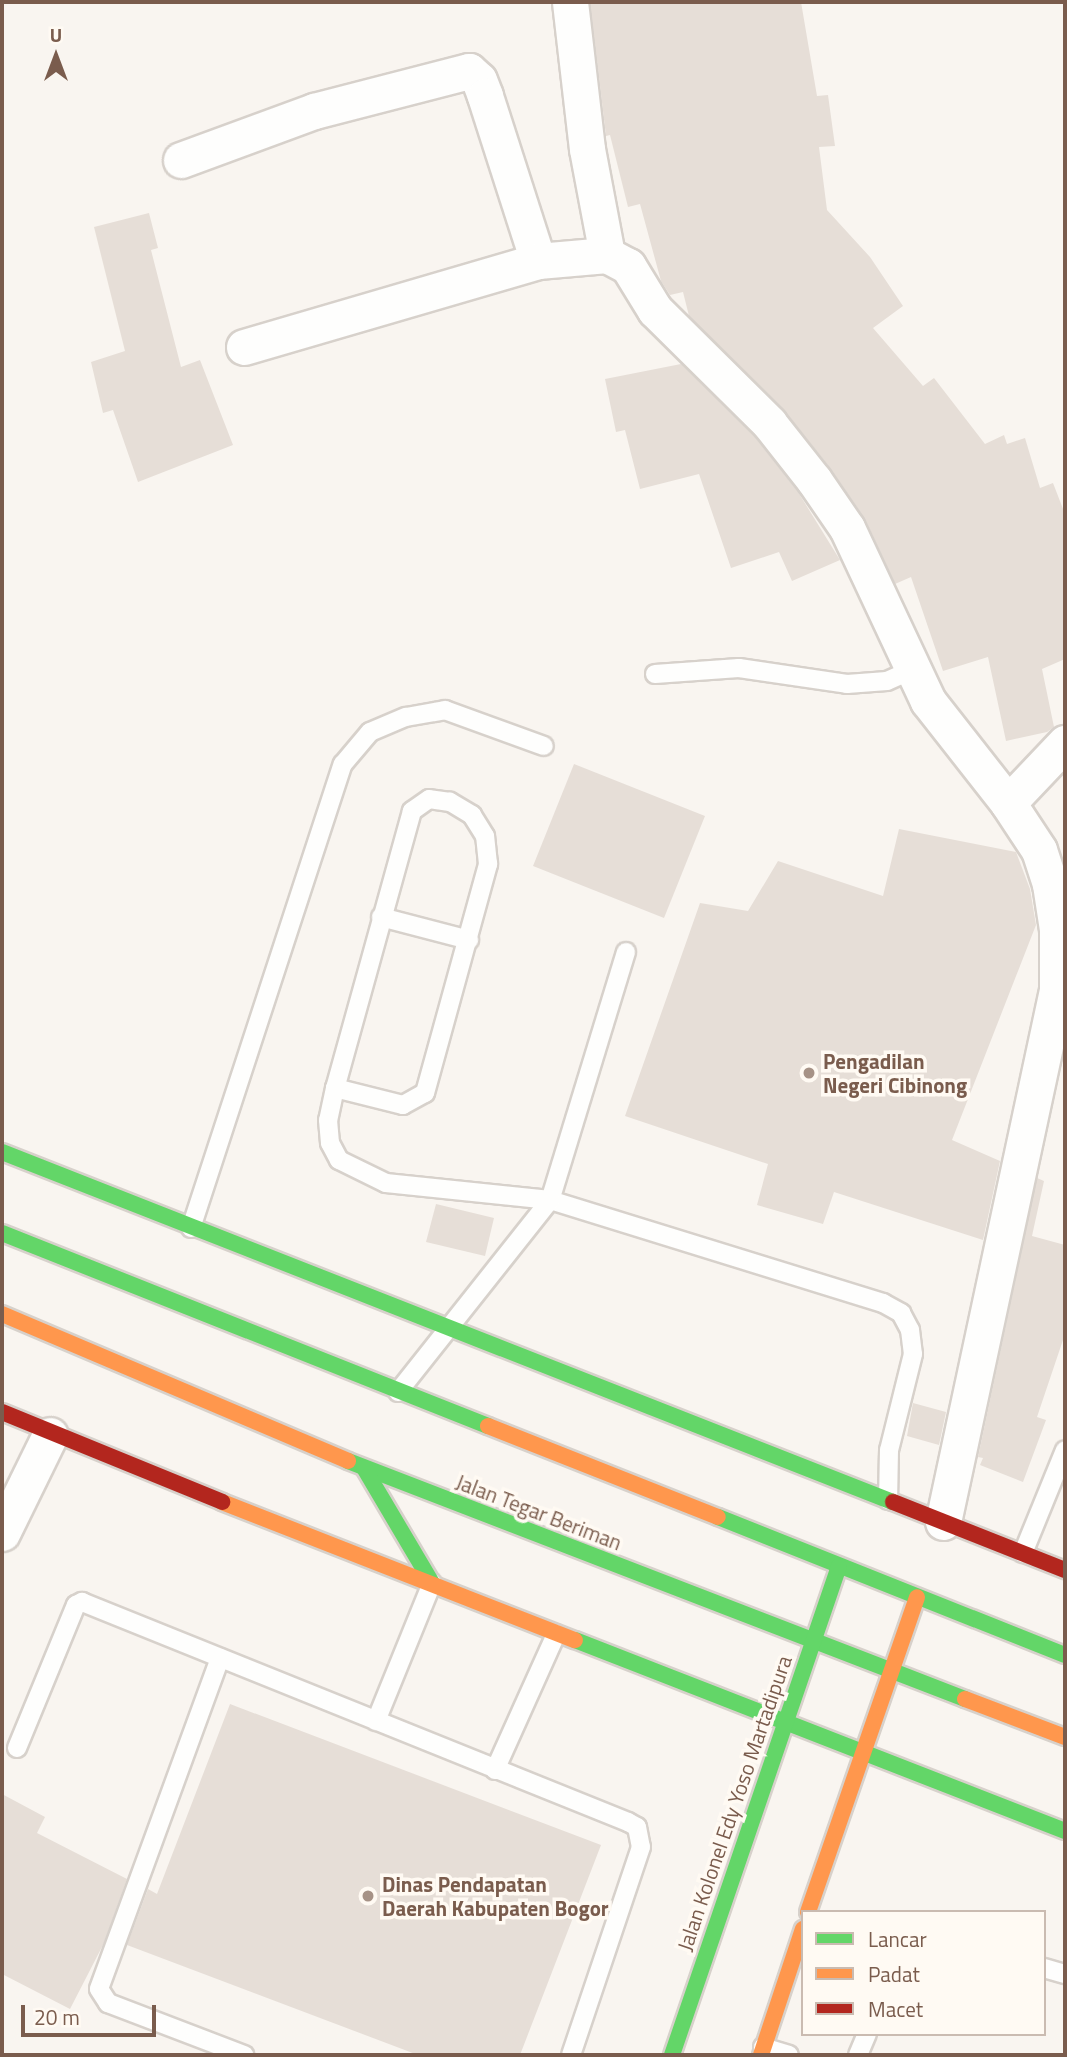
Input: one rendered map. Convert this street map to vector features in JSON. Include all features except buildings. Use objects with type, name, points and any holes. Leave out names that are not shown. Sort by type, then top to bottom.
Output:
[{"type":"main road","points":[[2,1152],[1065,1570]]},
{"type":"main road","points":[[2,1233],[1065,1655]]},
{"type":"main road","name":"Jalan Tegar Beriman","points":[[2,1314],[364,1468],[1065,1737]]},
{"type":"main road","points":[[2,1412],[50,1435],[1065,1831]]},
{"type":"main road","points":[[364,1468],[432,1583]]},
{"type":"main road","name":"Jalan Kolonel Edy Yoso Martadipura","points":[[672,2055],[839,1566]]},
{"type":"main road","points":[[809,1910],[917,1597]]},
{"type":"main road","points":[[762,2051],[801,1935]]},
{"type":"street","points":[[570,2],[587,149],[607,255]]},
{"type":"street","points":[[181,160],[314,111],[469,71],[479,80],[485,96],[538,261]]},
{"type":"street","points":[[244,347],[538,261],[607,255],[628,266],[654,310],[769,423],[814,480],[846,528],[912,670],[957,741],[1009,803],[1039,850],[1050,884],[1057,929],[1059,1009],[943,1522]]},
{"type":"street","points":[[1009,803],[1065,743]]},
{"type":"street","points":[[2,1533],[50,1435]]},
{"type":"lane","points":[[654,674],[738,668],[846,684],[887,681],[912,670]]},
{"type":"lane","points":[[191,1228],[343,764],[370,732],[406,717],[445,710],[544,746]]},
{"type":"lane","points":[[335,1087],[403,1105],[425,1093],[488,864],[485,836],[472,815],[450,802],[429,799],[412,811],[381,917],[335,1087],[328,1120],[330,1143],[339,1160],[386,1184],[550,1200],[883,1303],[901,1313],[910,1330],[913,1354],[889,1450],[888,1500]]},
{"type":"lane","points":[[381,917],[469,940]]},
{"type":"lane","points":[[398,1392],[445,1327],[550,1200],[626,952]]},
{"type":"lane","points":[[1023,1553],[1065,1450]]},
{"type":"lane","points":[[376,1721],[432,1583]]},
{"type":"lane","points":[[17,1748],[78,1602],[628,1822],[642,1838],[571,2055]]},
{"type":"lane","points":[[495,1770],[556,1634]]},
{"type":"lane","points":[[220,1658],[99,1989],[108,2003],[244,2055]]},
{"type":"lane","points":[[1046,1969],[1065,1974]]},
{"type":"lane","points":[[858,2055],[866,2036]]},
{"type":"lane","points":[[762,2051],[789,2055]]},
{"type":"traffic: fast","points":[[2,1152],[893,1502]]},
{"type":"traffic: fast","points":[[2,1233],[488,1426]]},
{"type":"traffic: fast","points":[[348,1461],[965,1699]]},
{"type":"traffic: fast","points":[[364,1468],[432,1583]]},
{"type":"traffic: fast","points":[[718,1517],[1065,1655]]},
{"type":"traffic: fast","points":[[672,2055],[839,1566]]},
{"type":"traffic: fast","points":[[575,1640],[1065,1831]]},
{"type":"traffic: slow","points":[[2,1314],[348,1461]]},
{"type":"traffic: slow","points":[[488,1426],[718,1517]]},
{"type":"traffic: slow","points":[[222,1502],[575,1640]]},
{"type":"traffic: slow","points":[[809,1910],[917,1597]]},
{"type":"traffic: slow","points":[[965,1699],[1065,1737]]},
{"type":"traffic: slow","points":[[761,2055],[801,1935]]},
{"type":"traffic: jam","points":[[2,1412],[222,1502]]},
{"type":"traffic: jam","points":[[893,1502],[1065,1570]]},
{"type":"place","name":"Pengadilan Negeri Cibinong","points":[[809,1073]]},
{"type":"place","name":"Dinas Pendapatan Daerah Kabupaten Bogor","points":[[368,1896]]}]
